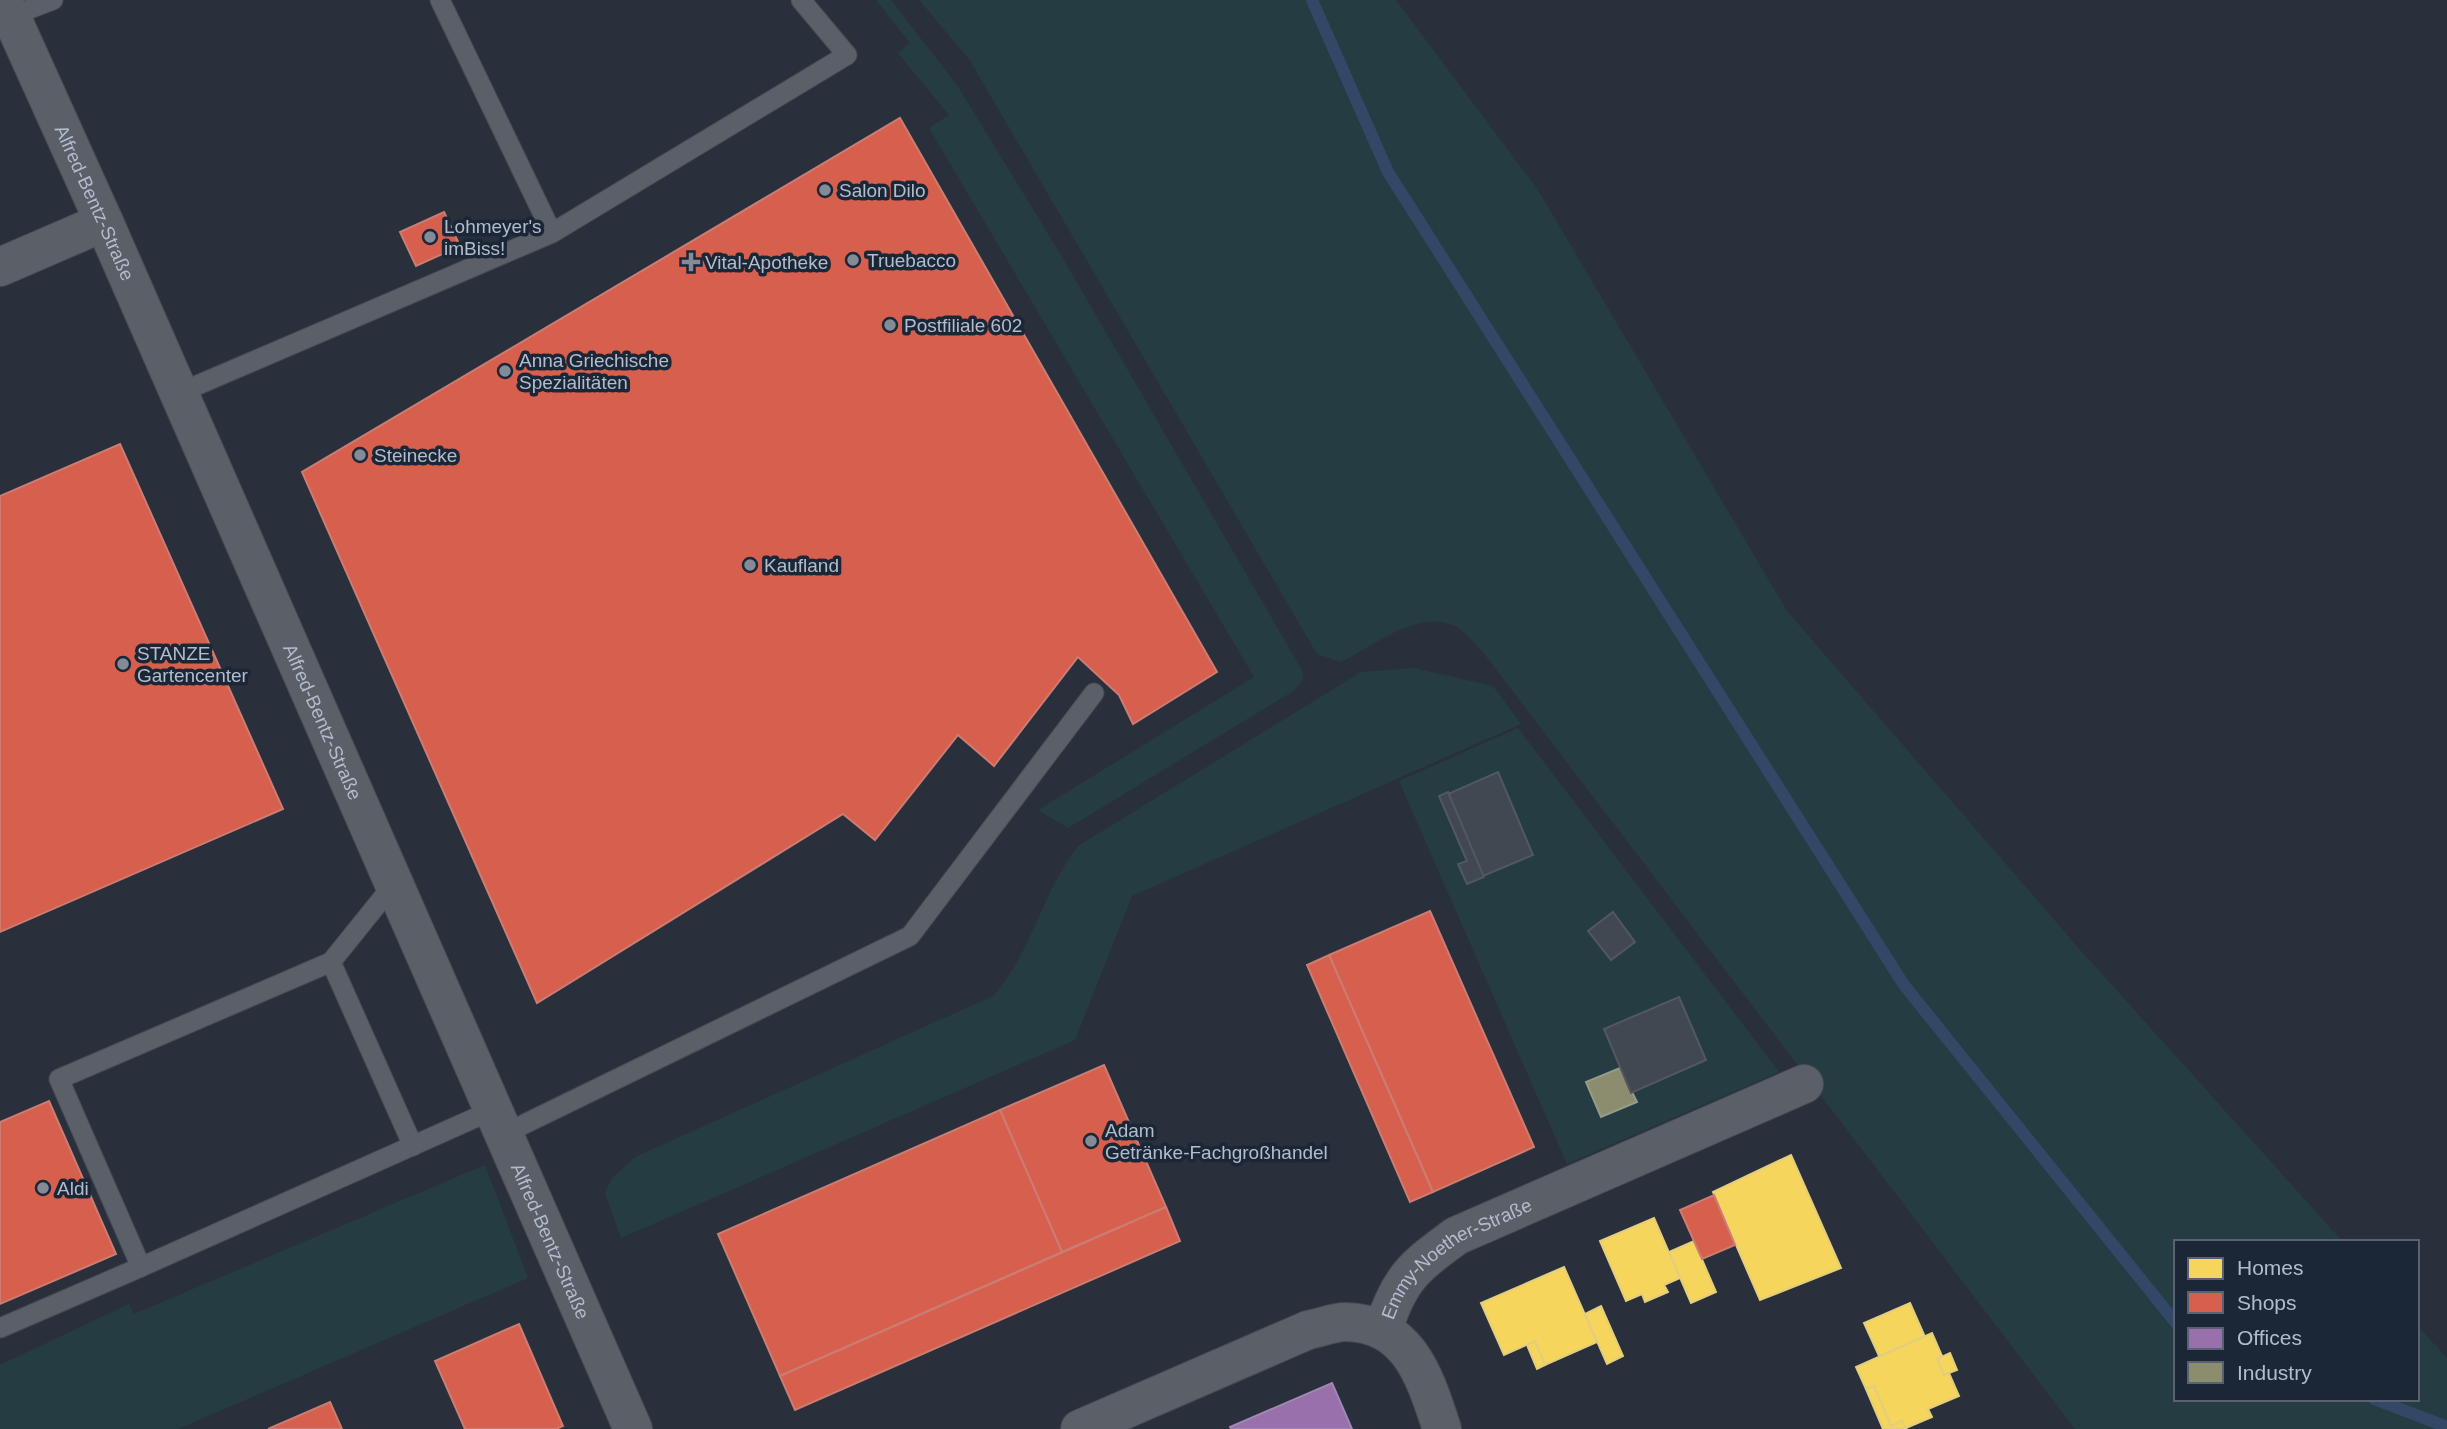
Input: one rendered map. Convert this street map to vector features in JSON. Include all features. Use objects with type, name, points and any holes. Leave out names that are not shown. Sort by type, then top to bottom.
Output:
[{"type":"street","name":"Alfred-Bentz-Straße","points":[[6,5],[104,222],[633,1429]]},
{"type":"street","points":[[0,267],[104,222]]},
{"type":"street","name":"Emmy-Noether-Straße","points":[[1080,1429],[1308,1331],[1345,1322],[1383,1330],[1392,1301],[1413,1267],[1456,1236],[1804,1084]]},
{"type":"street","points":[[1383,1330],[1405,1346],[1425,1378],[1442,1429]]},
{"type":"lane","points":[[6,5],[53,0]]},
{"type":"lane","points":[[440,0],[552,233]]},
{"type":"lane","points":[[179,393],[552,233],[847,55],[801,0]]},
{"type":"lane","points":[[0,1328],[413,1146],[499,1121],[910,936],[1094,693]]},
{"type":"lane","points":[[141,1267],[59,1079],[331,962],[393,886]]},
{"type":"lane","points":[[331,962],[413,1146]]},
{"type":"green space","points":[[876,0],[891,0],[957,85],[1061,255],[1303,672],[1302,681],[1295,690],[1068,828],[1038,810],[1254,677],[929,128],[949,115],[898,53],[910,43]]},
{"type":"green space","points":[[919,0],[1396,0],[1538,190],[1787,611],[2075,944],[2341,1240],[2174,1240],[2174,1401],[2419,1401],[2419,1327],[2447,1358],[2447,1429],[2075,1429],[1469,637],[1453,625],[1425,622],[1396,632],[1341,662],[1317,654],[969,59]]},
{"type":"green space","points":[[1414,668],[1493,686],[1521,724],[1132,896],[1075,1040],[621,1238],[605,1193],[612,1178],[635,1157],[993,996],[1018,960],[1065,864],[1078,846],[1361,672]]},
{"type":"green space","points":[[1518,728],[1779,1072],[1567,1164],[1399,781]]},
{"type":"green space","points":[[485,1165],[528,1278],[178,1429],[0,1429],[0,1365],[129,1304],[134,1314]]},
{"type":"building: Homes","points":[[1791,1155],[1841,1268],[1760,1300],[1713,1192]]},
{"type":"building: Homes","points":[[1654,1218],[1680,1278],[1664,1285],[1668,1292],[1645,1302],[1642,1294],[1626,1301],[1600,1241]]},
{"type":"building: Homes","points":[[1694,1241],[1716,1292],[1691,1303],[1669,1252]]},
{"type":"building: Homes","points":[[1564,1267],[1597,1342],[1545,1365],[1535,1341],[1504,1355],[1481,1303]]},
{"type":"building: Homes","points":[[1910,1303],[1925,1337],[1879,1356],[1864,1323]]},
{"type":"building: Homes","points":[[1601,1306],[1623,1356],[1607,1364],[1585,1314]]},
{"type":"building: Homes","points":[[1932,1333],[1942,1356],[1937,1359],[1944,1375],[1949,1373],[1959,1396],[1928,1409],[1932,1417],[1906,1428],[1902,1421],[1891,1426],[1874,1386],[1866,1389],[1856,1367]]},
{"type":"building: Homes","points":[[1535,1341],[1545,1365],[1537,1369],[1527,1345]]},
{"type":"building: Homes","points":[[1950,1353],[1957,1370],[1944,1375],[1937,1359]]},
{"type":"building: Homes","points":[[1874,1386],[1891,1426],[1902,1421],[1906,1428],[1883,1429],[1866,1389]]},
{"type":"building: Shops","name":"Kaufland","points":[[900,118],[1217,672],[1133,724],[1119,695],[1078,657],[994,766],[958,735],[875,840],[843,814],[537,1003],[302,472]]},
{"type":"building: Shops","points":[[444,212],[460,246],[416,266],[400,232]]},
{"type":"building: Shops","points":[[120,444],[283,809],[0,932],[0,496]]},
{"type":"building: Shops","points":[[1430,911],[1534,1147],[1433,1192],[1329,955]]},
{"type":"building: Shops","points":[[1329,955],[1433,1192],[1410,1202],[1307,965]]},
{"type":"building: Shops","points":[[1104,1065],[1166,1207],[1062,1252],[1000,1110]]},
{"type":"building: Shops","name":"Aldi","points":[[49,1101],[116,1254],[0,1304],[0,1122]]},
{"type":"building: Shops","points":[[1000,1110],[1062,1252],[780,1376],[718,1234]]},
{"type":"building: Shops","points":[[1714,1195],[1735,1245],[1702,1259],[1680,1210]]},
{"type":"building: Shops","points":[[1166,1207],[1180,1241],[795,1410],[780,1376]]},
{"type":"building: Shops","points":[[519,1324],[563,1426],[556,1429],[465,1429],[435,1361]]},
{"type":"building: Shops","points":[[330,1402],[342,1429],[268,1429]]},
{"type":"building: Offices","points":[[1332,1383],[1352,1429],[1230,1427]]},
{"type":"building: Industry","points":[[1620,1068],[1637,1102],[1601,1117],[1586,1082]]},
{"type":"building: Other","points":[[1498,772],[1533,855],[1483,876],[1448,794]]},
{"type":"building: Other","points":[[1448,792],[1484,877],[1467,884],[1458,864],[1467,861],[1439,796]]},
{"type":"building: Other","points":[[1613,912],[1635,942],[1611,960],[1588,931]]},
{"type":"building: Other","points":[[1679,997],[1706,1060],[1631,1093],[1604,1029]]},
{"type":"waterway","points":[[1312,0],[1388,172],[1904,985],[2174,1321]]},
{"type":"waterway","points":[[2379,1401],[2445,1426]]},
{"type":"place","name":"Salon Dilo","points":[[825,190]]},
{"type":"place","name":"Lohmeyer's imBiss!","points":[[430,237]]},
{"type":"place","name":"Truebacco","points":[[853,260]]},
{"type":"place","name":"Vital-Apotheke","points":[[691,262]]},
{"type":"place","name":"Postfiliale 602","points":[[890,325]]},
{"type":"place","name":"Anna Griechische Spezialitäten","points":[[505,371]]},
{"type":"place","name":"Steinecke","points":[[360,455]]},
{"type":"place","name":"Kaufland","points":[[750,565]]},
{"type":"place","name":"STANZE Gartencenter","points":[[123,664]]},
{"type":"place","name":"Adam Getränke-Fachgroßhandel","points":[[1091,1141]]},
{"type":"place","name":"Aldi","points":[[43,1188]]}]
